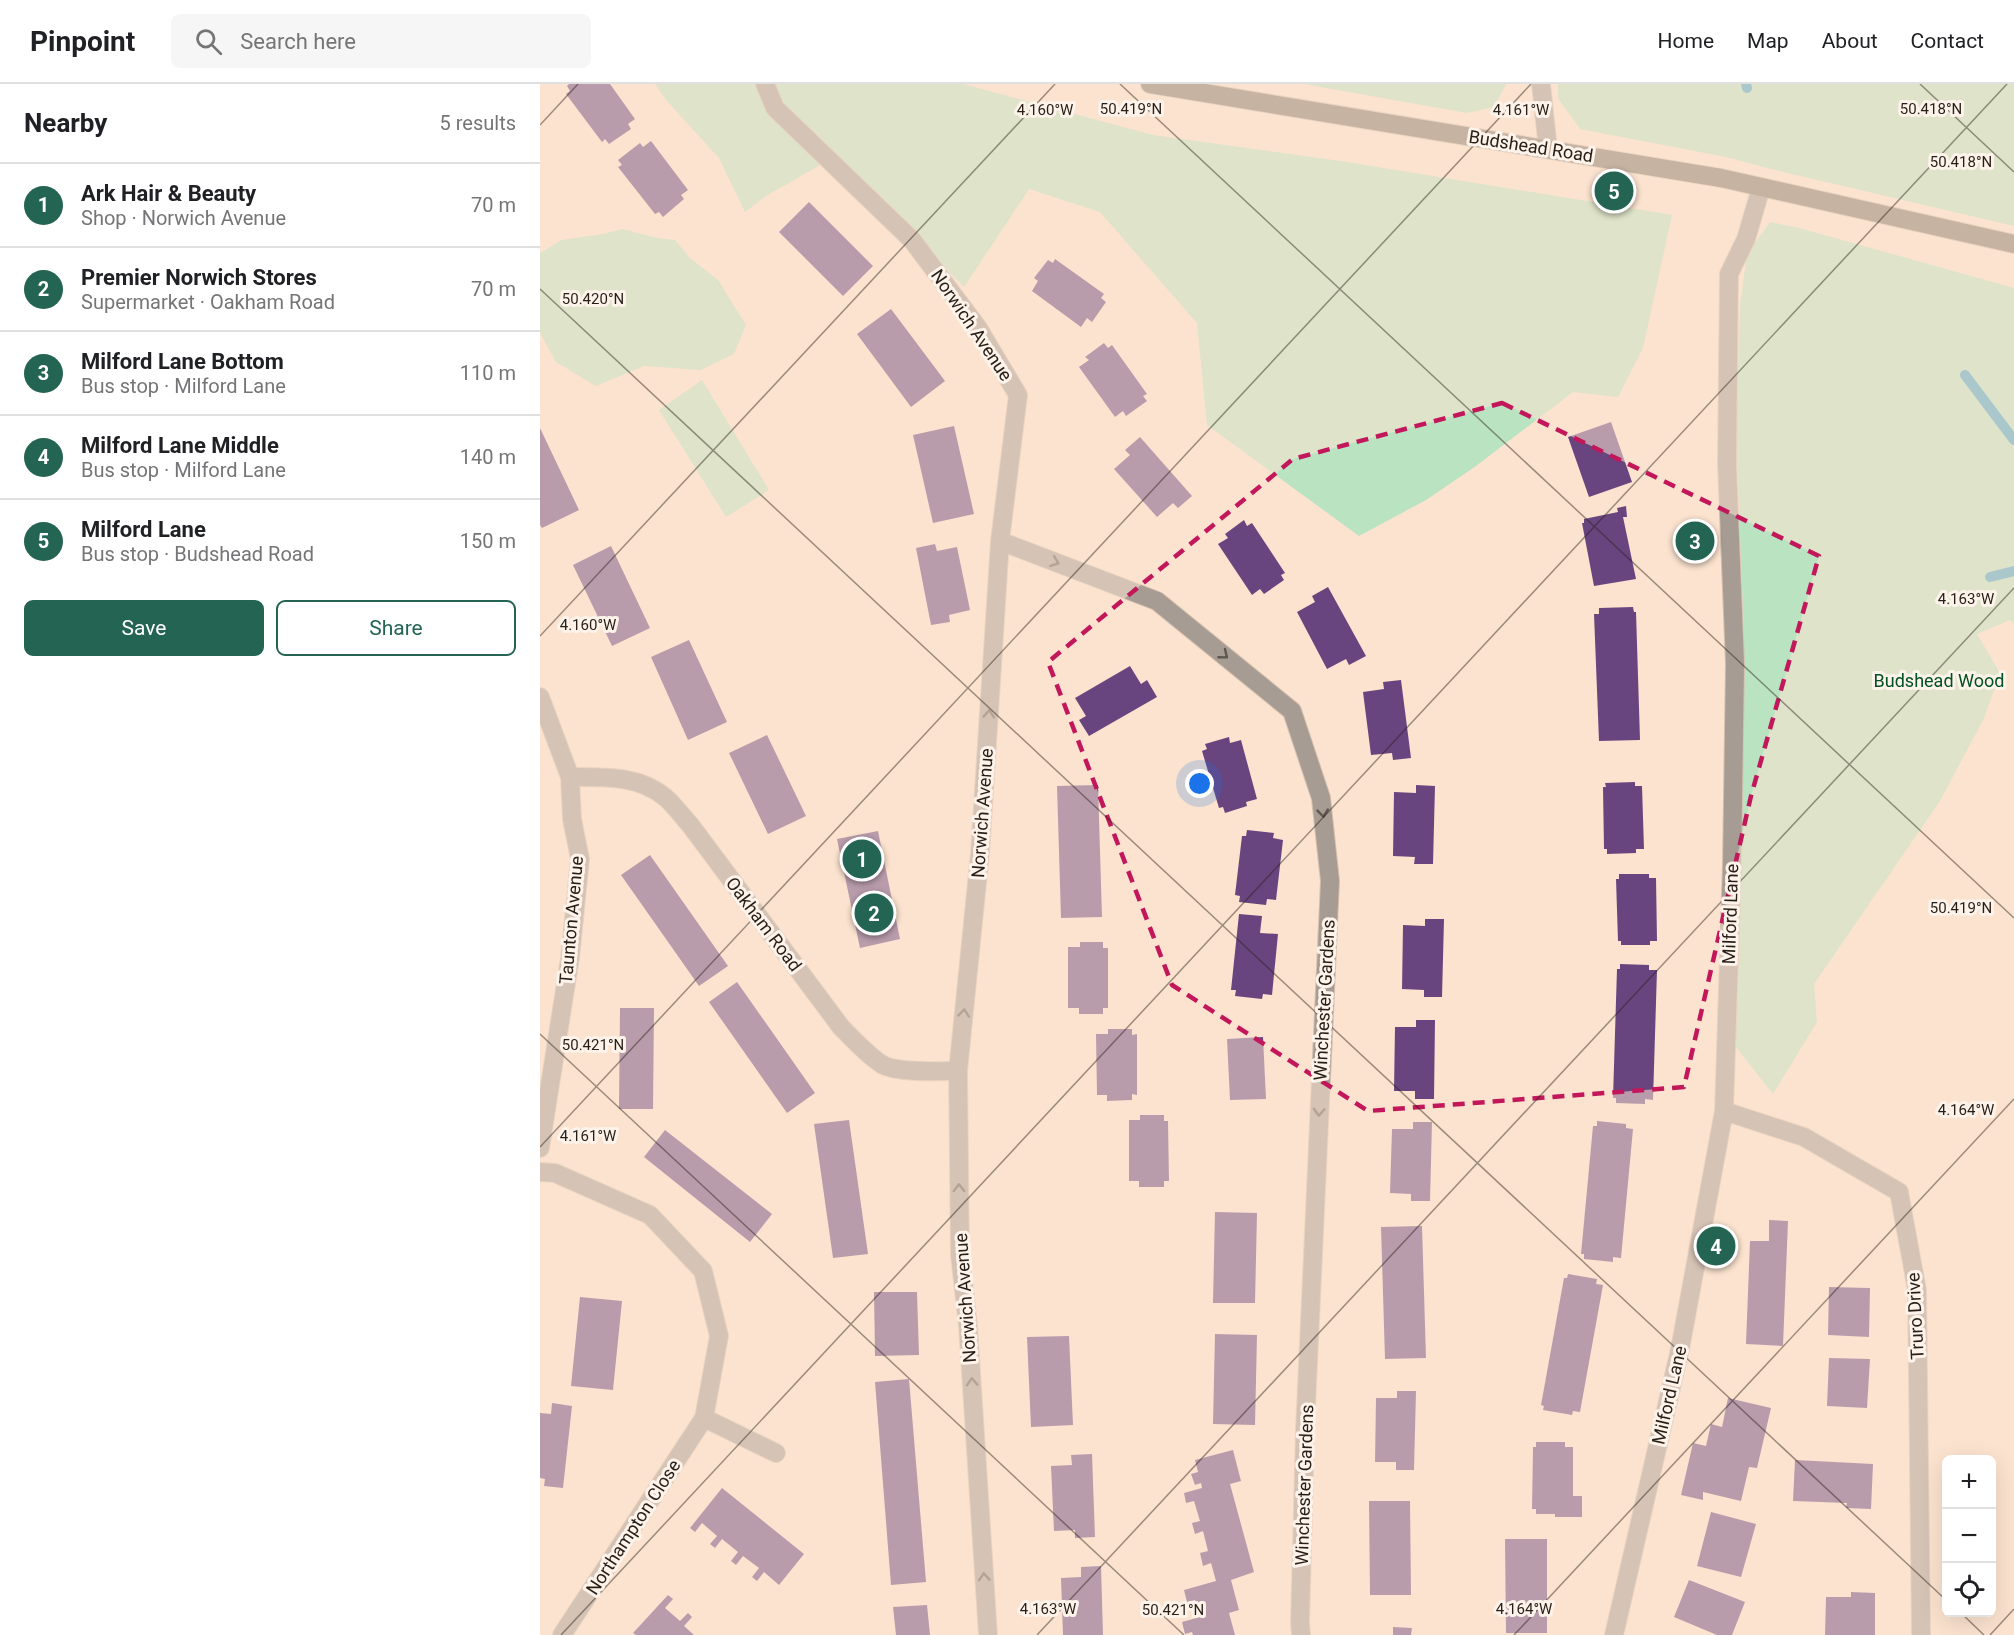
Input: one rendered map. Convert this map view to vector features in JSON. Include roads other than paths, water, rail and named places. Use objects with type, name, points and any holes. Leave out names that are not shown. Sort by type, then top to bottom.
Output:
[{"type":"street","name":"Norwich Avenue","points":[[765,84],[775,108],[912,240],[978,328],[1018,395],[1000,541],[980,853],[958,1071],[960,1255],[968,1326],[988,1635]]},
{"type":"street","name":"Budshead Road","points":[[1150,84],[1722,178],[2014,244]]},
{"type":"street","points":[[1541,84],[1548,149]]},
{"type":"street","name":"Milford Lane","points":[[1614,1635],[1680,1349],[1724,1112],[1732,864],[1735,664],[1726,464],[1729,274],[1746,239],[1761,188]]},
{"type":"street","name":"Winchester Gardens","points":[[1000,541],[1157,601],[1292,711],[1321,798],[1329,881],[1306,1418],[1299,1623],[1301,1635]]},
{"type":"street","name":"Taunton Avenue","points":[[540,697],[570,777],[572,819],[580,859],[570,958],[540,1148]]},
{"type":"street","name":"Oakham Road","points":[[570,777],[604,777],[638,781],[665,797],[691,826],[841,1027],[864,1051],[885,1066],[920,1071],[958,1071]]},
{"type":"street","name":"Truro Drive","points":[[1724,1112],[1804,1137],[1899,1192],[1917,1290],[1922,1635]]},
{"type":"street","name":"Northampton Close","points":[[540,1172],[555,1173],[650,1215],[703,1271],[719,1336],[704,1418],[562,1635]]},
{"type":"street","points":[[704,1418],[776,1453]]},
{"type":"waterway","points":[[1746,84],[1747,88]]},
{"type":"waterway","points":[[1965,375],[2014,440]]},
{"type":"waterway","points":[[1990,577],[2014,571]]},
{"type":"place","name":"Milford Lane","points":[[1614,191]]},
{"type":"place","name":"Milford Lane Bottom","points":[[1695,541]]},
{"type":"place","name":"Ark Hair & Beauty","points":[[862,859]]},
{"type":"place","name":"Premier Norwich Stores","points":[[874,913]]},
{"type":"place","name":"Milford Lane Middle","points":[[1716,1246]]},
{"type":"park label","name":"Budshead Wood","points":[[1939,680]]}]
